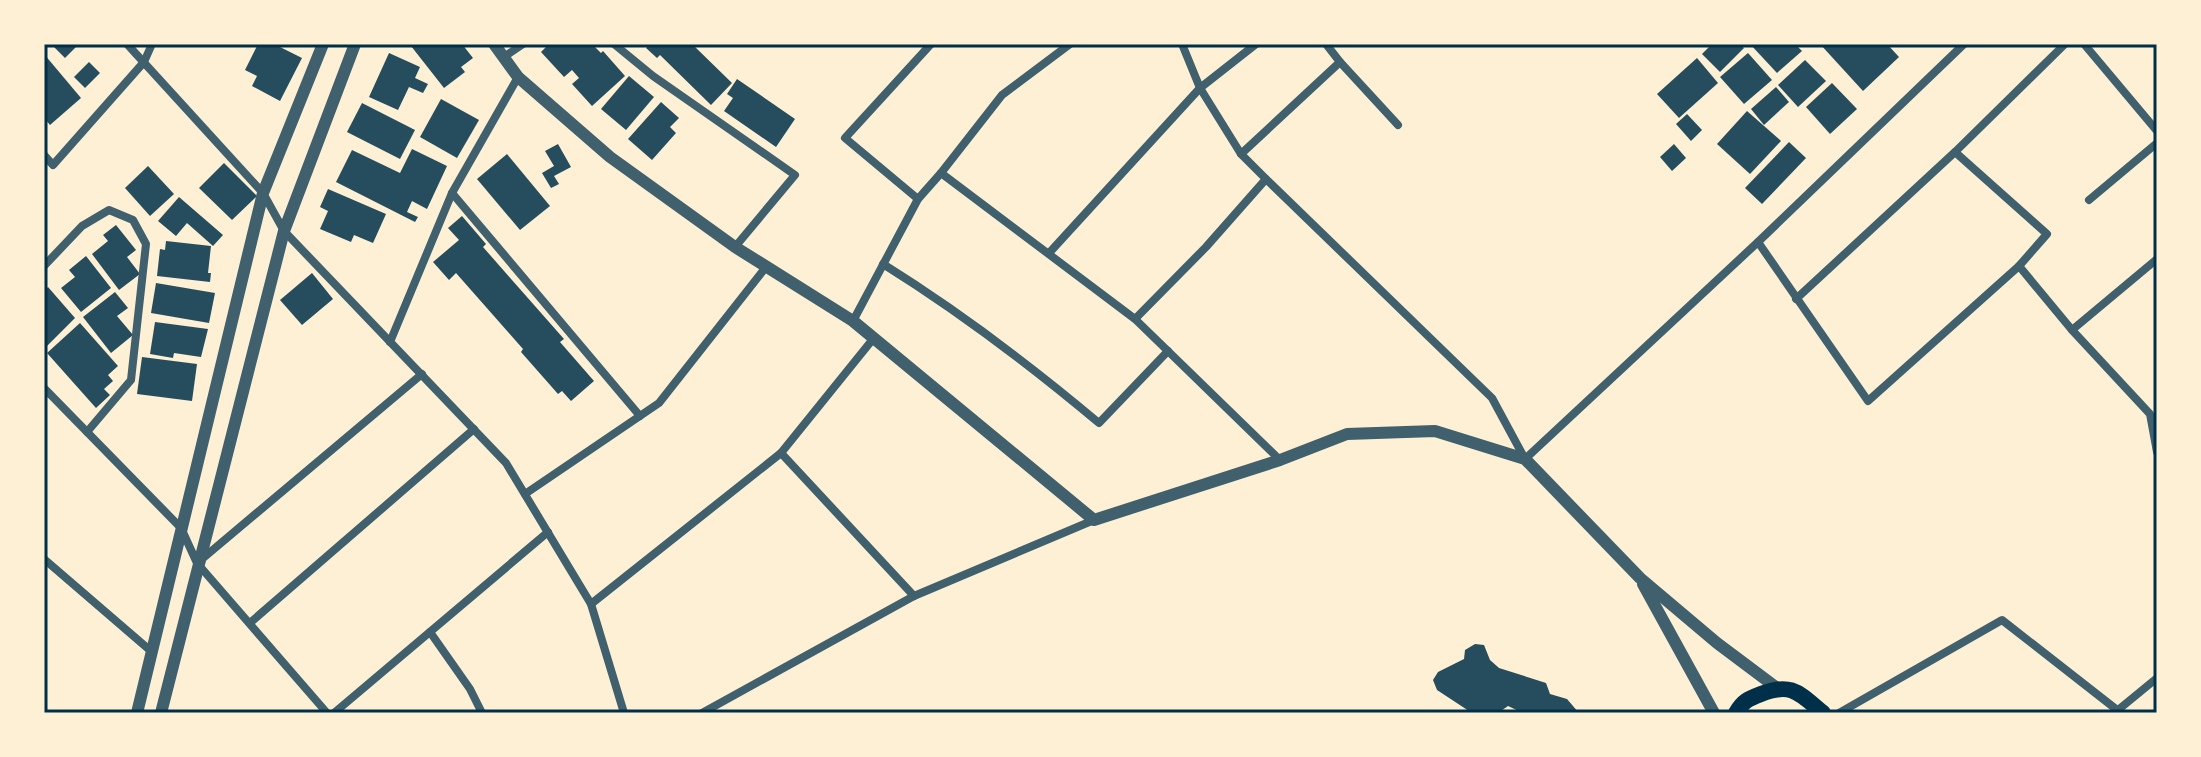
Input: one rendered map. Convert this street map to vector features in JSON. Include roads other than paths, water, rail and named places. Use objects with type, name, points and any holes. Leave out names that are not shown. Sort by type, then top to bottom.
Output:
[{"type":"main road","points":[[1736,713],[1744,701],[1777,688],[1795,690],[1823,713]]},
{"type":"street","points":[[127,44],[263,193],[284,231],[506,463],[591,604],[624,713]]},
{"type":"street","points":[[44,171],[53,165],[144,62],[152,44]]},
{"type":"street","points":[[137,713],[263,193],[323,44]]},
{"type":"street","points":[[161,713],[284,231],[355,44]]},
{"type":"street","points":[[494,44],[518,77],[610,157],[735,247],[853,321],[1094,520]]},
{"type":"street","points":[[504,57],[523,44]]},
{"type":"street","points":[[614,44],[653,76],[795,175],[735,247]]},
{"type":"street","points":[[918,199],[845,138],[931,44]]},
{"type":"street","points":[[853,321],[918,199],[1002,95],[1070,44]]},
{"type":"street","points":[[1182,44],[1200,88],[1241,154],[1492,398],[1525,459],[1640,578],[1717,643],[1777,688]]},
{"type":"street","points":[[1050,252],[1200,88],[1256,44]]},
{"type":"street","points":[[1326,44],[1398,125]]},
{"type":"street","points":[[1525,459],[1964,44]]},
{"type":"street","points":[[1796,299],[1955,152],[2065,44]]},
{"type":"street","points":[[2084,44],[2157,131]]},
{"type":"street","points":[[1241,154],[1340,62]]},
{"type":"street","points":[[390,342],[452,193],[518,77]]},
{"type":"street","points":[[2089,200],[2157,143]]},
{"type":"street","points":[[1758,242],[1868,401],[2019,266],[2047,234],[1955,152]]},
{"type":"street","points":[[44,155],[53,165]]},
{"type":"street","points":[[941,173],[1050,252],[1135,319],[1280,460]]},
{"type":"street","points":[[1135,319],[1206,247],[1266,179]]},
{"type":"street","points":[[452,193],[640,416]]},
{"type":"street","points":[[44,266],[82,226],[109,210],[133,220],[146,244],[131,380],[87,432]]},
{"type":"street","points":[[2072,330],[2157,259]]},
{"type":"street","points":[[883,264],[942,301],[1026,362],[1099,423],[1168,351]]},
{"type":"street","points":[[2019,266],[2072,330],[2154,412],[2157,452]]},
{"type":"street","points":[[525,494],[659,403],[766,267]]},
{"type":"street","points":[[591,604],[781,453],[873,339]]},
{"type":"street","points":[[197,563],[422,374]]},
{"type":"street","points":[[44,388],[181,528],[197,563],[327,713]]},
{"type":"street","points":[[251,622],[474,429]]},
{"type":"street","points":[[702,713],[914,596],[1094,520],[1280,460],[1347,434],[1435,431],[1525,459]]},
{"type":"street","points":[[781,453],[914,596]]},
{"type":"street","points":[[334,713],[548,532]]},
{"type":"street","points":[[44,559],[153,653]]},
{"type":"street","points":[[1640,578],[1714,713]]},
{"type":"street","points":[[1839,713],[2002,620],[2120,711],[2157,678]]},
{"type":"street","points":[[430,632],[470,689],[482,713]]}]
